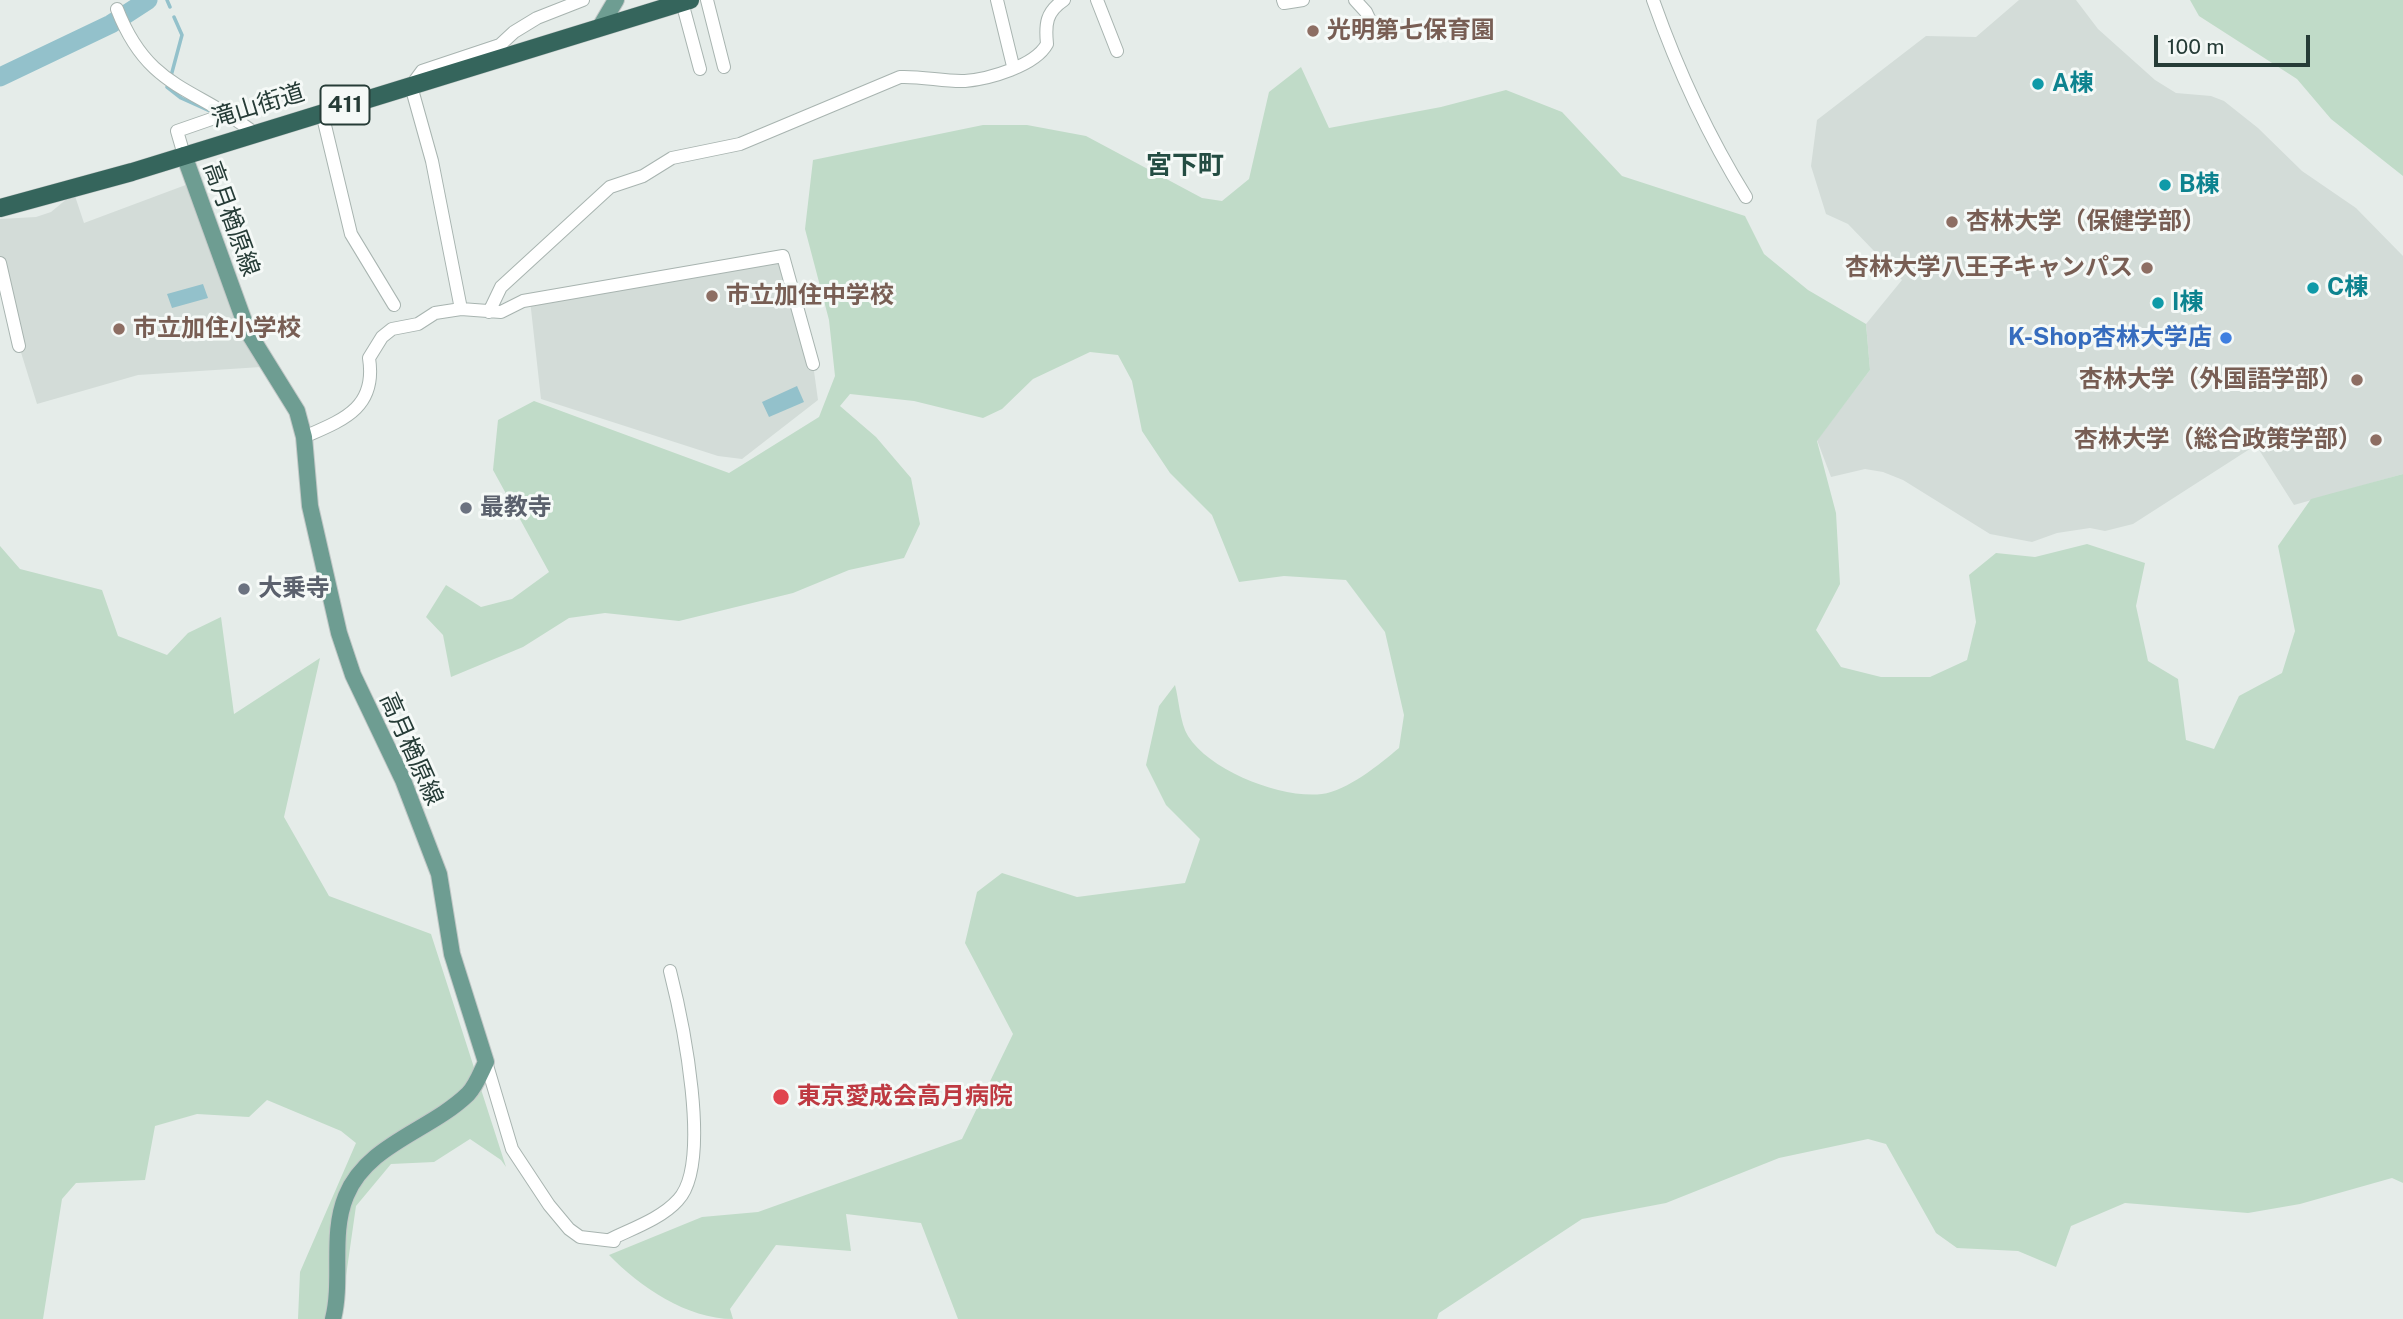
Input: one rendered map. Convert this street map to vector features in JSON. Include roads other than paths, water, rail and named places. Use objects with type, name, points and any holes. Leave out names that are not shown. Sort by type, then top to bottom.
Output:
[{"type":"highway","name":"滝山街道","points":[[0,208],[184,155],[686,1]]},
{"type":"main road","points":[[600,27],[615,0]]},
{"type":"main road","name":"高月楢原線","points":[[184,155],[248,332],[297,411],[304,437],[310,506],[339,633],[353,676],[403,780],[439,874],[444,920],[452,954],[486,1062]]},
{"type":"main road","points":[[333,1319],[337,1305],[340,1225],[346,1197],[359,1174],[373,1158],[441,1118],[471,1092],[486,1062]]},
{"type":"street","points":[[461,309],[432,161],[411,86],[422,71],[500,46],[514,32],[537,18],[583,0]]},
{"type":"street","points":[[707,0],[724,67]]},
{"type":"street","points":[[997,0],[1013,66]]},
{"type":"street","points":[[489,312],[500,287],[610,187],[643,176],[672,158],[740,144],[900,77],[927,76],[963,81],[1034,59],[1047,44],[1045,22],[1053,7],[1064,0]]},
{"type":"street","points":[[1097,0],[1117,51]]},
{"type":"street","points":[[1283,0],[1284,3],[1303,0]]},
{"type":"street","points":[[1355,0],[1366,12],[1374,29]]},
{"type":"street","points":[[1653,0],[1668,43],[1710,138],[1746,197]]},
{"type":"street","points":[[686,1],[700,69]]},
{"type":"street","points":[[117,10],[124,28],[153,70],[253,132]]},
{"type":"street","points":[[322,113],[351,234],[394,304]]},
{"type":"street","points":[[184,155],[177,131],[226,114]]},
{"type":"street","points":[[304,437],[348,418],[365,396],[372,378],[369,358],[382,337],[392,329],[418,324],[435,313],[461,309],[501,312],[523,301],[783,256],[813,364]]},
{"type":"street","points":[[0,263],[19,345]]},
{"type":"street","points":[[486,1062],[512,1149],[533,1182],[569,1229],[580,1237],[613,1241],[677,1202],[686,1189],[691,1172],[691,1065],[670,971]]},
{"type":"water","points":[[203,284],[208,298],[172,308],[167,294]]},
{"type":"water","points":[[797,386],[804,402],[769,417],[762,402]]},
{"type":"waterway","points":[[0,77],[111,24],[148,0]]},
{"type":"waterway","points":[[167,0],[170,7]]},
{"type":"waterway","points":[[171,76],[182,35],[174,17]]},
{"type":"waterway","points":[[167,87],[181,98],[212,112]]},
{"type":"place","name":"光明第七保育園","points":[[1313,31]]},
{"type":"place","name":"A棟","points":[[2038,84]]},
{"type":"place","name":"B棟","points":[[2165,185]]},
{"type":"place","name":"杏林大学（保健学部）","points":[[1952,222]]},
{"type":"place","name":"杏林大学八王子キャンパス","points":[[2147,268]]},
{"type":"place","name":"C棟","points":[[2313,288]]},
{"type":"place","name":"市立加住中学校","points":[[712,296]]},
{"type":"place","name":"I棟","points":[[2158,303]]},
{"type":"place","name":"市立加住小学校","points":[[119,329]]},
{"type":"place","name":"K-Shop杏林大学店","points":[[2226,338]]},
{"type":"place","name":"杏林大学（外国語学部）","points":[[2357,380]]},
{"type":"place","name":"杏林大学（総合政策学部）","points":[[2376,440]]},
{"type":"place","name":"最教寺","points":[[466,508]]},
{"type":"place","name":"大乗寺","points":[[244,589]]},
{"type":"place","name":"東京愛成会高月病院","points":[[781,1097]]},
{"type":"district","name":"宮下町","points":[[1185,166]]}]
